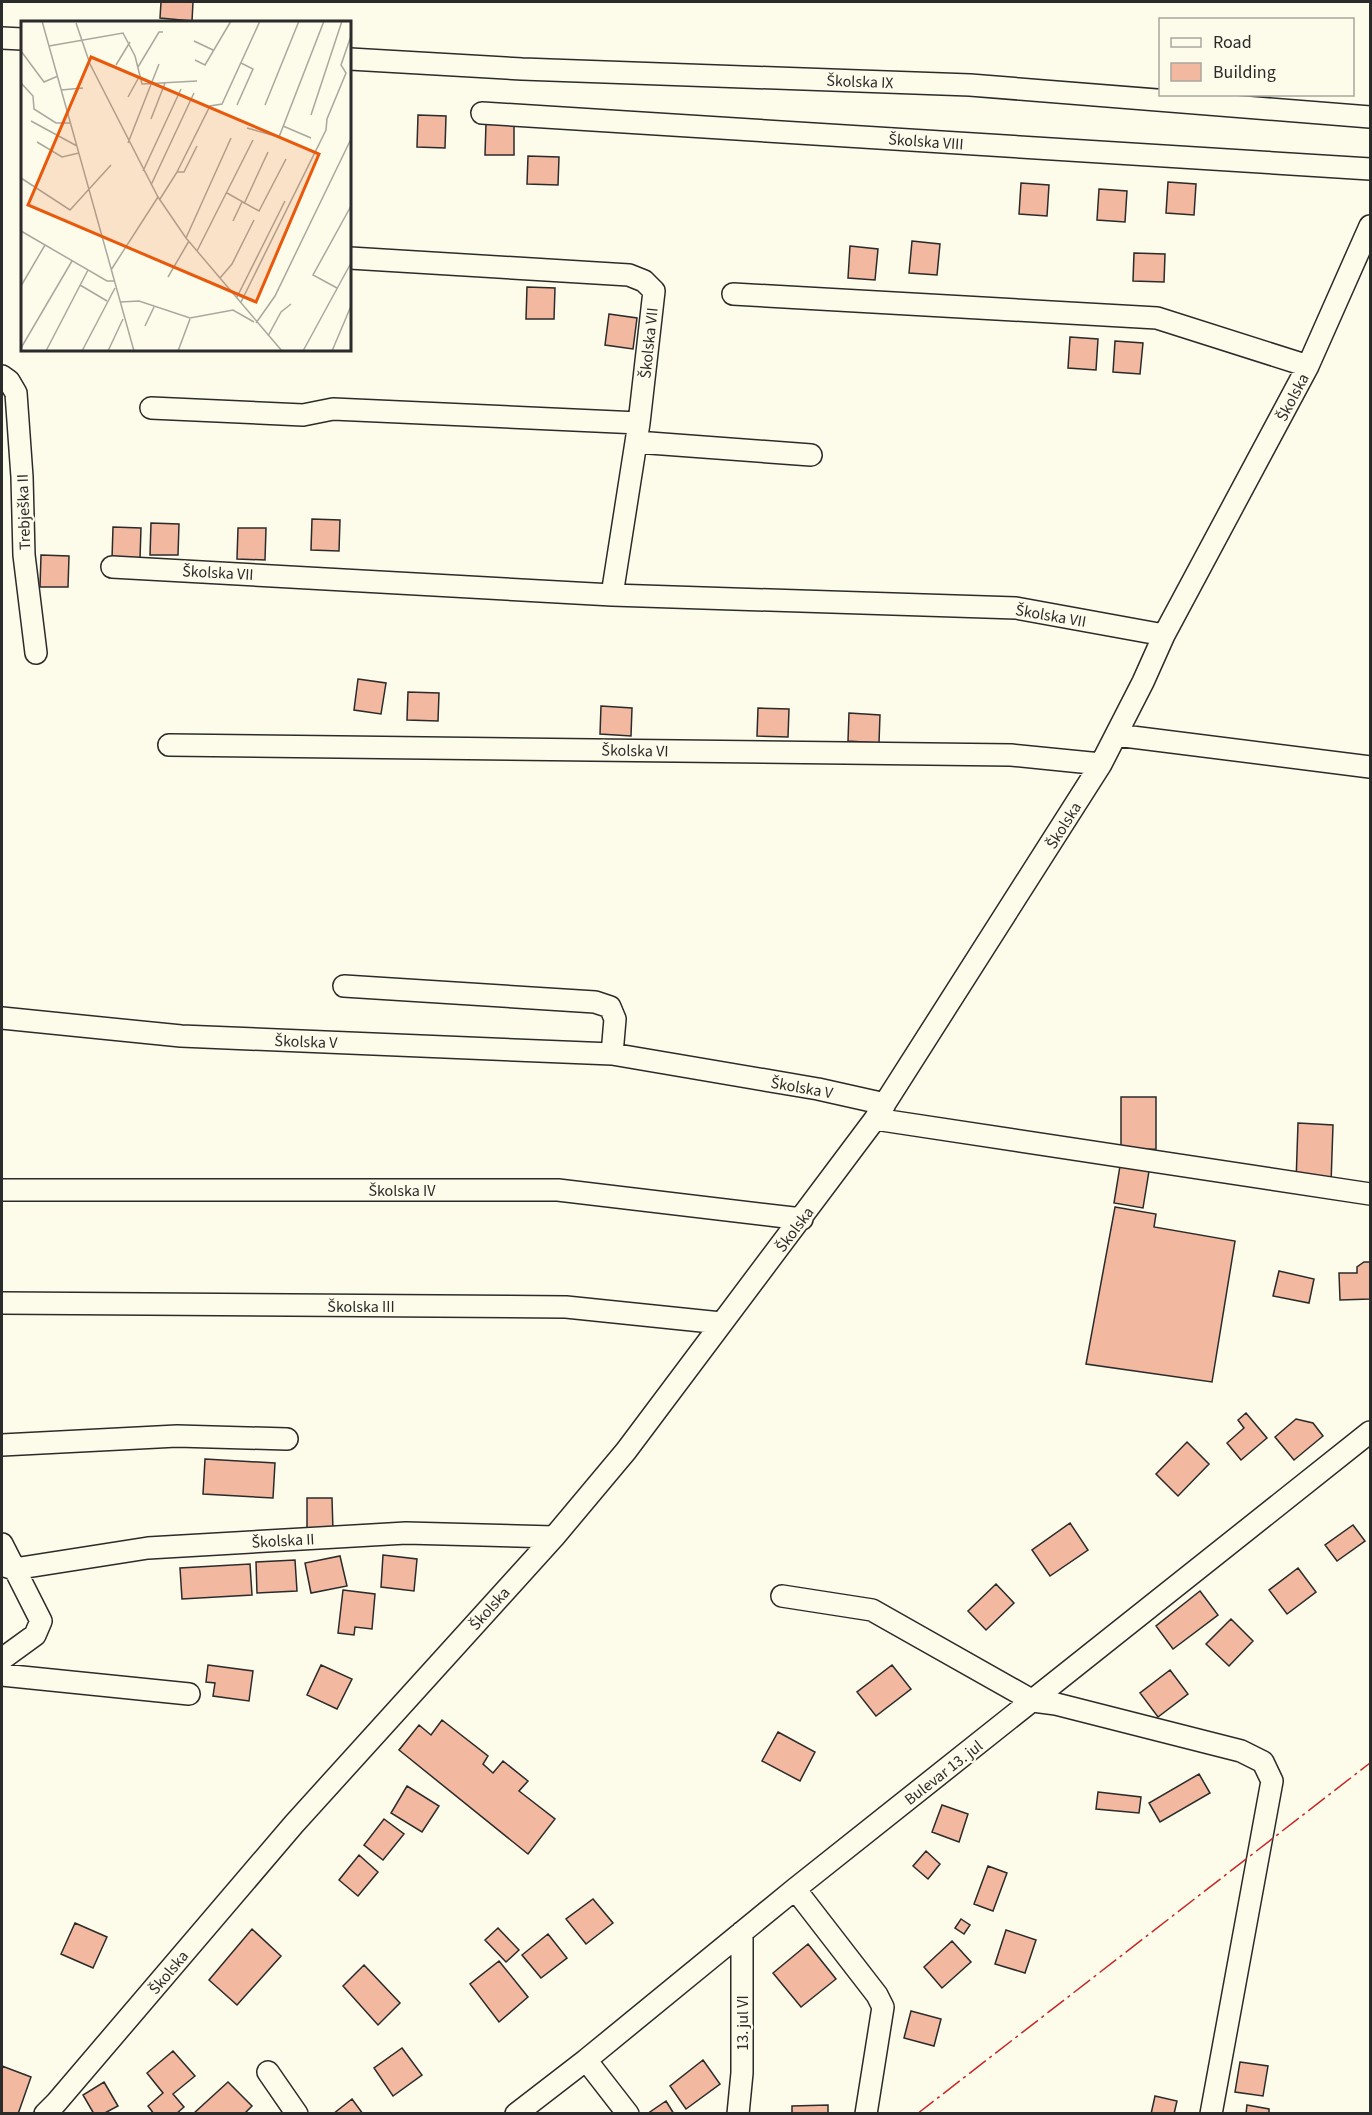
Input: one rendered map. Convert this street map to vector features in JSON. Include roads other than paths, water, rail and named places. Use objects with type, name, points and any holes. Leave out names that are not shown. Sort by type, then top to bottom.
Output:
[{"type":"street","points":[[2,38],[21,39]]},
{"type":"street","name":"Školska IX","points":[[351,59],[522,69],[970,85],[1371,117]]},
{"type":"street","name":"Školska VIII","points":[[482,112],[1371,169]]},
{"type":"street","name":"Školska","points":[[45,2114],[294,1824],[554,1537],[626,1451],[880,1112],[1101,764],[1164,635],[1308,366],[1371,226]]},
{"type":"street","name":"Školska VII","points":[[351,258],[629,275],[644,281],[654,291],[638,432],[612,595]]},
{"type":"street","points":[[733,294],[1157,318],[1308,366]]},
{"type":"street","name":"Trebješka II","points":[[2,376],[9,381],[16,393],[22,477],[24,555],[36,653]]},
{"type":"street","points":[[151,408],[303,415],[333,409],[638,432],[811,455]]},
{"type":"street","name":"Školska VII","points":[[112,567],[612,595],[1016,608],[1164,635]]},
{"type":"street","points":[[1116,735],[1371,767]]},
{"type":"street","name":"Školska VI","points":[[169,744],[1011,755],[1101,764]]},
{"type":"street","points":[[345,986],[595,1002],[610,1007],[615,1019],[612,1054]]},
{"type":"street","name":"Školska V","points":[[2,1018],[181,1036],[612,1054],[818,1089],[880,1112],[1371,1194]]},
{"type":"street","name":"Školska IV","points":[[2,1190],[558,1190],[802,1219]]},
{"type":"street","name":"Školska III","points":[[2,1303],[566,1307],[721,1323]]},
{"type":"street","name":"Bulevar 13. jul","points":[[516,2114],[586,2060],[795,1889],[1371,1432]]},
{"type":"street","points":[[2,1445],[177,1436],[286,1439]]},
{"type":"street","name":"Školska II","points":[[8,1567],[148,1548],[347,1536],[405,1533],[554,1537]]},
{"type":"street","points":[[2,1544],[8,1567],[41,1621],[35,1635],[2,1659]]},
{"type":"street","points":[[782,1596],[872,1610],[1033,1701],[1056,1704],[1241,1750],[1263,1762],[1272,1781],[1211,2114]]},
{"type":"street","points":[[2,1675],[189,1694]]},
{"type":"street","points":[[795,1889],[878,1995],[883,2007],[866,2114]]},
{"type":"street","name":"13. jul VI","points":[[738,2114],[742,2073],[742,1932]]},
{"type":"street","points":[[586,2060],[628,2114]]},
{"type":"street","points":[[268,2072],[297,2114]]}]
